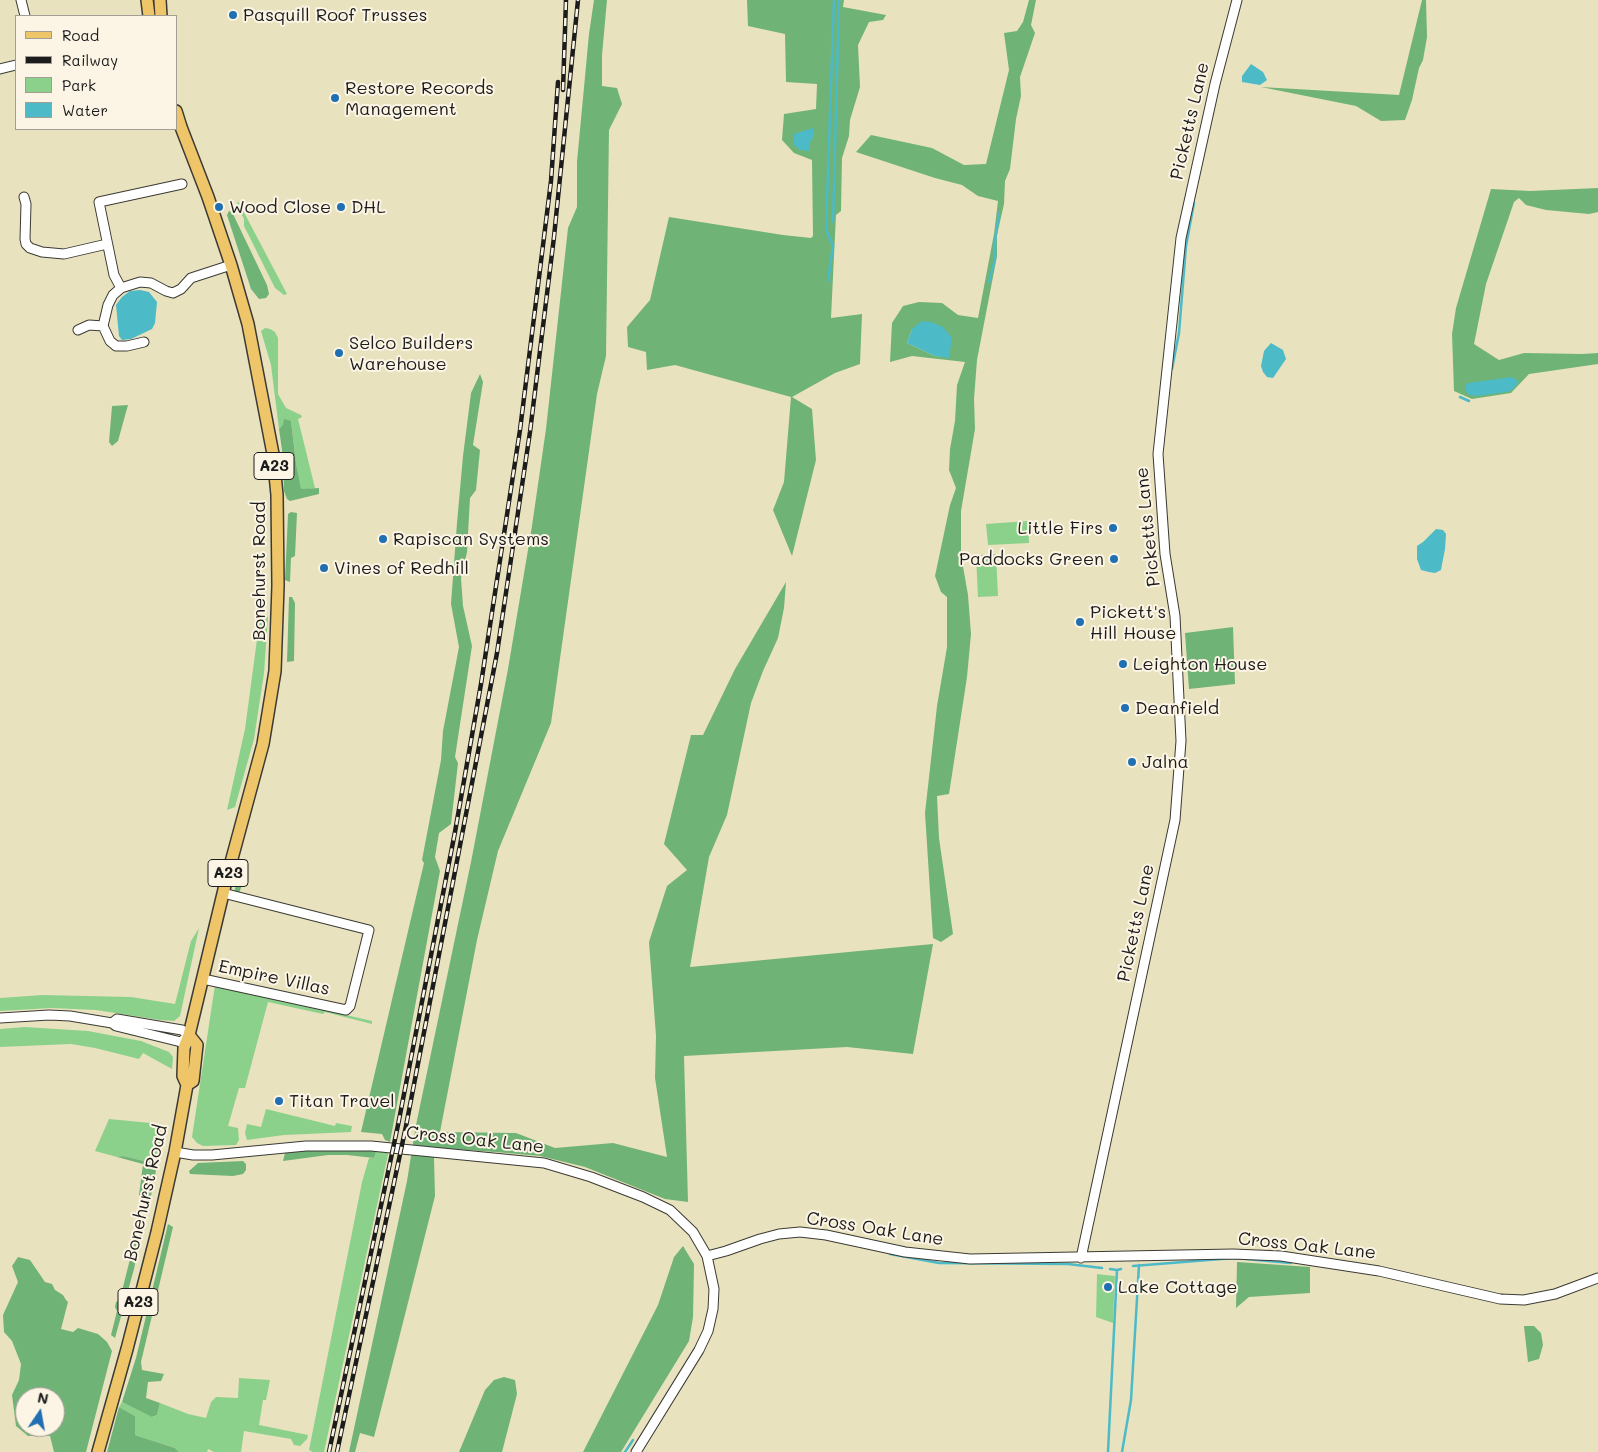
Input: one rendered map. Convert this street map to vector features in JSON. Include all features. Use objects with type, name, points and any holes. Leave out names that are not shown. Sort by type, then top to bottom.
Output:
[{"type":"main road","points":[[147,0],[150,15]]},
{"type":"main road","points":[[160,0],[161,15]]},
{"type":"main road","name":"Bonehurst Road","points":[[98,1452],[157,1232],[175,1152],[187,1085],[182,1076],[184,1048],[189,1035],[223,893],[264,744],[274,685],[278,608],[277,495],[273,454],[248,324],[231,265],[178,117]]},
{"type":"street","points":[[21,0],[25,15]]},
{"type":"street","name":"Picketts Lane","points":[[1081,1258],[1176,820],[1181,741],[1175,616],[1165,554],[1158,454],[1180,238],[1215,84],[1237,0]]},
{"type":"street","points":[[0,69],[15,65]]},
{"type":"street","points":[[121,288],[114,275],[99,202],[182,184]]},
{"type":"street","points":[[24,197],[26,204],[25,239],[26,244],[30,248],[42,252],[64,254],[107,244]]},
{"type":"street","points":[[144,342],[127,346],[116,346],[112,344],[103,326],[108,305],[121,288],[140,282],[150,283],[166,292],[173,293],[181,289],[191,278],[231,265]]},
{"type":"street","points":[[78,330],[89,325],[103,326]]},
{"type":"street","name":"Empire Villas","points":[[203,979],[346,1010],[350,1006],[369,930],[223,893]]},
{"type":"street","points":[[0,1018],[56,1015],[112,1022],[117,1018],[182,1030],[189,1035]]},
{"type":"street","name":"Cross Oak Lane","points":[[175,1152],[212,1156],[306,1146],[364,1146],[544,1163],[591,1177],[643,1197],[670,1210],[693,1232],[707,1256],[779,1234],[800,1232],[826,1235],[905,1252],[937,1257],[970,1259],[1233,1254],[1281,1256],[1379,1270],[1500,1299],[1524,1300],[1555,1294],[1598,1278]]},
{"type":"street","points":[[636,1452],[699,1350],[708,1331],[713,1309],[714,1289],[707,1256]]},
{"type":"green space","points":[[594,0],[607,0],[602,55],[602,86],[617,88],[622,104],[609,130],[606,356],[597,394],[551,723],[498,851],[477,940],[440,1132],[516,1133],[555,1148],[613,1143],[667,1157],[655,1078],[656,1036],[649,942],[667,886],[687,870],[664,844],[691,735],[703,735],[735,669],[786,582],[784,608],[778,638],[751,703],[727,815],[709,857],[690,967],[933,944],[913,1054],[847,1047],[684,1056],[688,1202],[665,1199],[585,1167],[540,1156],[436,1148],[434,1159],[435,1196],[374,1437],[360,1433],[355,1452],[349,1452],[407,1181],[416,1125],[471,862],[508,669],[546,429],[568,228],[577,207],[577,162]]},
{"type":"green space","points":[[747,0],[844,0],[843,7],[886,15],[883,20],[869,22],[858,45],[860,87],[850,120],[849,136],[842,158],[841,211],[836,215],[831,318],[862,314],[860,364],[835,373],[792,397],[812,409],[816,460],[792,556],[773,510],[784,482],[791,397],[675,365],[647,370],[646,352],[628,347],[627,327],[650,300],[669,217],[783,235],[811,238],[813,236],[812,160],[794,153],[782,140],[784,114],[816,109],[817,84],[786,82],[785,34],[748,26]]},
{"type":"green space","points":[[1029,0],[1036,0],[1031,25],[1035,33],[1020,77],[1021,96],[1016,119],[1010,169],[1005,181],[1004,204],[997,235],[997,256],[977,360],[974,399],[975,429],[961,511],[961,555],[968,595],[971,634],[967,677],[949,794],[937,796],[939,838],[953,934],[941,942],[933,938],[925,813],[937,706],[947,647],[947,597],[941,592],[935,576],[950,505],[956,488],[949,470],[950,449],[955,421],[957,385],[965,362],[912,356],[890,362],[892,323],[903,306],[919,302],[942,303],[958,315],[978,318],[994,234],[998,201],[978,196],[962,185],[856,152],[871,135],[932,148],[964,165],[986,164],[1009,70],[1004,33],[1017,31],[1023,22]],"holes":[[[912,329],[949,357],[935,356],[907,343]]]},
{"type":"green space","points":[[1422,0],[1426,0],[1427,37],[1423,60],[1419,68],[1412,100],[1405,120],[1381,121],[1356,106],[1261,87],[1399,95]]},
{"type":"green space","points":[[1598,188],[1598,212],[1589,214],[1546,210],[1526,205],[1519,198],[1514,202],[1486,284],[1474,344],[1499,360],[1524,353],[1598,353],[1598,364],[1529,374],[1511,393],[1472,399],[1454,391],[1452,334],[1456,308],[1491,189],[1530,191]]},
{"type":"green space","points":[[238,201],[287,294],[284,295],[275,288],[244,226],[244,219],[237,205]]},
{"type":"green space","points":[[229,211],[232,212],[267,285],[269,294],[266,298],[259,299],[251,289],[227,215]]},
{"type":"green space","points":[[265,328],[275,332],[278,338],[278,394],[286,408],[302,417],[298,419],[315,488],[301,490],[291,421],[279,429],[271,365],[261,331]]},
{"type":"green space","points":[[480,374],[483,382],[473,445],[480,450],[476,490],[470,498],[467,552],[461,578],[463,606],[472,646],[455,757],[458,763],[451,824],[439,833],[435,857],[440,871],[390,1142],[385,1140],[382,1134],[361,1132],[424,863],[422,860],[441,760],[443,731],[459,647],[451,604],[457,523],[471,393]]},
{"type":"green space","points":[[128,405],[118,441],[112,446],[109,442],[112,406]]},
{"type":"green space","points":[[284,419],[291,421],[301,489],[319,488],[319,494],[290,501],[287,499],[284,491],[283,457],[279,429],[283,425]]},
{"type":"green space","points":[[291,512],[297,513],[295,556],[291,558],[290,582],[285,580],[288,514]]},
{"type":"green space","points":[[1028,521],[1029,543],[988,545],[986,524]]},
{"type":"green space","points":[[996,554],[998,596],[978,597],[976,555]]},
{"type":"green space","points":[[289,597],[292,597],[295,603],[294,661],[287,662]]},
{"type":"green space","points":[[260,617],[268,617],[264,673],[254,739],[235,807],[227,810],[245,729]]},
{"type":"green space","points":[[1233,627],[1235,684],[1189,689],[1185,633]]},
{"type":"green space","points":[[244,859],[247,860],[248,865],[239,894],[234,892]]},
{"type":"green space","points":[[199,928],[180,1016],[174,1021],[96,1010],[51,1008],[0,1011],[0,998],[43,995],[131,997],[175,1004],[191,941]]},
{"type":"green space","points":[[215,985],[372,1021],[372,1024],[325,1012],[323,1014],[268,1002],[245,1088],[239,1088],[228,1126],[238,1128],[239,1140],[236,1145],[203,1146],[192,1137]]},
{"type":"green space","points":[[25,1027],[88,1031],[141,1041],[169,1052],[173,1057],[172,1069],[143,1053],[139,1059],[71,1044],[0,1047],[0,1029]]},
{"type":"green space","points":[[266,1109],[335,1126],[336,1123],[352,1126],[351,1132],[284,1135],[247,1140],[245,1133],[247,1124],[261,1127]]},
{"type":"green space","points":[[109,1119],[161,1124],[159,1137],[162,1139],[158,1160],[147,1157],[144,1161],[95,1151]]},
{"type":"green space","points":[[354,1148],[377,1149],[374,1158],[328,1155],[283,1161],[285,1153],[299,1150],[330,1151]]},
{"type":"green space","points":[[377,1149],[389,1150],[324,1452],[313,1452],[309,1450],[362,1182],[369,1158],[374,1158]]},
{"type":"green space","points":[[123,1156],[144,1161],[147,1157],[158,1160],[150,1201],[144,1202],[139,1195],[143,1164],[117,1157]]},
{"type":"green space","points":[[243,1161],[246,1164],[246,1170],[243,1174],[233,1176],[190,1174],[189,1171],[198,1163]]},
{"type":"green space","points":[[168,1224],[173,1227],[141,1362],[142,1370],[164,1374],[161,1381],[148,1382],[146,1398],[160,1403],[157,1415],[152,1417],[122,1402],[136,1358]]},
{"type":"green space","points":[[136,1235],[141,1235],[134,1269],[127,1294],[121,1295]]},
{"type":"green space","points":[[683,1246],[694,1264],[693,1317],[689,1341],[621,1452],[583,1452],[658,1305],[674,1257]]},
{"type":"green space","points":[[18,1257],[30,1260],[45,1282],[52,1284],[55,1290],[63,1295],[68,1302],[61,1329],[73,1332],[78,1328],[98,1334],[107,1342],[112,1351],[86,1452],[54,1452],[50,1437],[65,1437],[65,1387],[16,1387],[19,1380],[21,1364],[12,1341],[4,1332],[3,1315],[18,1282],[12,1266]]},
{"type":"green space","points":[[1237,1262],[1310,1267],[1310,1293],[1249,1297],[1236,1308]]},
{"type":"green space","points":[[1097,1274],[1115,1276],[1113,1323],[1096,1317]]},
{"type":"green space","points":[[120,1300],[125,1302],[115,1338],[111,1335],[117,1311],[115,1307],[116,1302]]},
{"type":"green space","points":[[1524,1326],[1534,1326],[1541,1333],[1543,1345],[1539,1359],[1528,1362]]},
{"type":"green space","points":[[504,1377],[515,1380],[517,1394],[502,1452],[459,1452],[485,1390],[494,1380]]},
{"type":"green space","points":[[239,1378],[270,1380],[266,1400],[263,1400],[259,1425],[308,1435],[307,1439],[300,1446],[294,1445],[291,1439],[244,1431],[241,1452],[214,1452],[208,1449],[207,1452],[179,1452],[175,1448],[135,1435],[135,1416],[119,1407],[122,1402],[153,1417],[157,1415],[160,1403],[188,1414],[206,1418],[211,1402],[216,1397],[238,1398]]},
{"type":"green space","points":[[15,1389],[15,1418],[12,1395]]},
{"type":"green space","points":[[119,1407],[135,1416],[135,1435],[175,1448],[179,1452],[107,1452]]},
{"type":"water","points":[[1251,64],[1263,72],[1267,80],[1260,85],[1242,82],[1242,76]]},
{"type":"water","points":[[813,128],[814,135],[810,143],[810,151],[800,150],[794,145],[794,134]]},
{"type":"water","points":[[140,290],[149,292],[157,302],[155,323],[152,329],[131,339],[122,340],[119,336],[116,305],[130,291]]},
{"type":"water","points":[[922,321],[931,322],[943,327],[952,338],[949,358],[935,356],[907,343],[912,329]]},
{"type":"water","points":[[1271,343],[1283,350],[1286,359],[1273,378],[1267,377],[1261,366],[1264,351]]},
{"type":"water","points":[[1512,377],[1519,382],[1512,390],[1507,392],[1477,396],[1469,395],[1466,391],[1468,383]]},
{"type":"water","points":[[1436,529],[1443,530],[1446,534],[1441,570],[1435,573],[1421,570],[1417,559],[1417,546]]},
{"type":"waterway","points":[[828,281],[833,246],[826,229],[834,0]]},
{"type":"waterway","points":[[833,222],[839,0]]},
{"type":"waterway","points":[[1172,369],[1179,333],[1186,246],[1194,203]]},
{"type":"waterway","points":[[989,282],[995,259],[995,241],[999,213]]},
{"type":"waterway","points":[[1460,397],[1469,401]]},
{"type":"waterway","points":[[890,1254],[939,1263],[1068,1264],[1102,1268]]},
{"type":"waterway","points":[[1133,1266],[1234,1258],[1291,1263]]},
{"type":"waterway","points":[[1122,1452],[1131,1400],[1139,1265]]},
{"type":"waterway","points":[[1110,1269],[1117,1270]]},
{"type":"waterway","points":[[1108,1452],[1117,1270],[1121,1269]]},
{"type":"waterway","points":[[625,1452],[633,1440]]},
{"type":"railway","points":[[563,90],[566,0]]},
{"type":"railway","points":[[337,1452],[406,1126],[497,653],[530,432],[554,237],[578,0]]},
{"type":"railway","points":[[329,1452],[398,1125],[455,832],[481,684],[520,430],[551,181],[558,82]]},
{"type":"place","name":"Pasquill Roof Trusses","points":[[233,15]]},
{"type":"place","name":"Restore Records Management","points":[[335,98]]},
{"type":"place","name":"Wood Close","points":[[219,207]]},
{"type":"place","name":"DHL","points":[[341,207]]},
{"type":"place","name":"Selco Builders Warehouse","points":[[339,353]]},
{"type":"place","name":"Little Firs","points":[[1113,528]]},
{"type":"place","name":"Rapiscan Systems","points":[[383,539]]},
{"type":"place","name":"Paddocks Green","points":[[1114,559]]},
{"type":"place","name":"Vines of Redhill","points":[[324,568]]},
{"type":"place","name":"Pickett's Hill House","points":[[1080,622]]},
{"type":"place","name":"Leighton House","points":[[1123,664]]},
{"type":"place","name":"Deanfield","points":[[1125,708]]},
{"type":"place","name":"Jalna","points":[[1132,762]]},
{"type":"place","name":"Titan Travel","points":[[279,1101]]},
{"type":"place","name":"Lake Cottage","points":[[1108,1287]]}]
